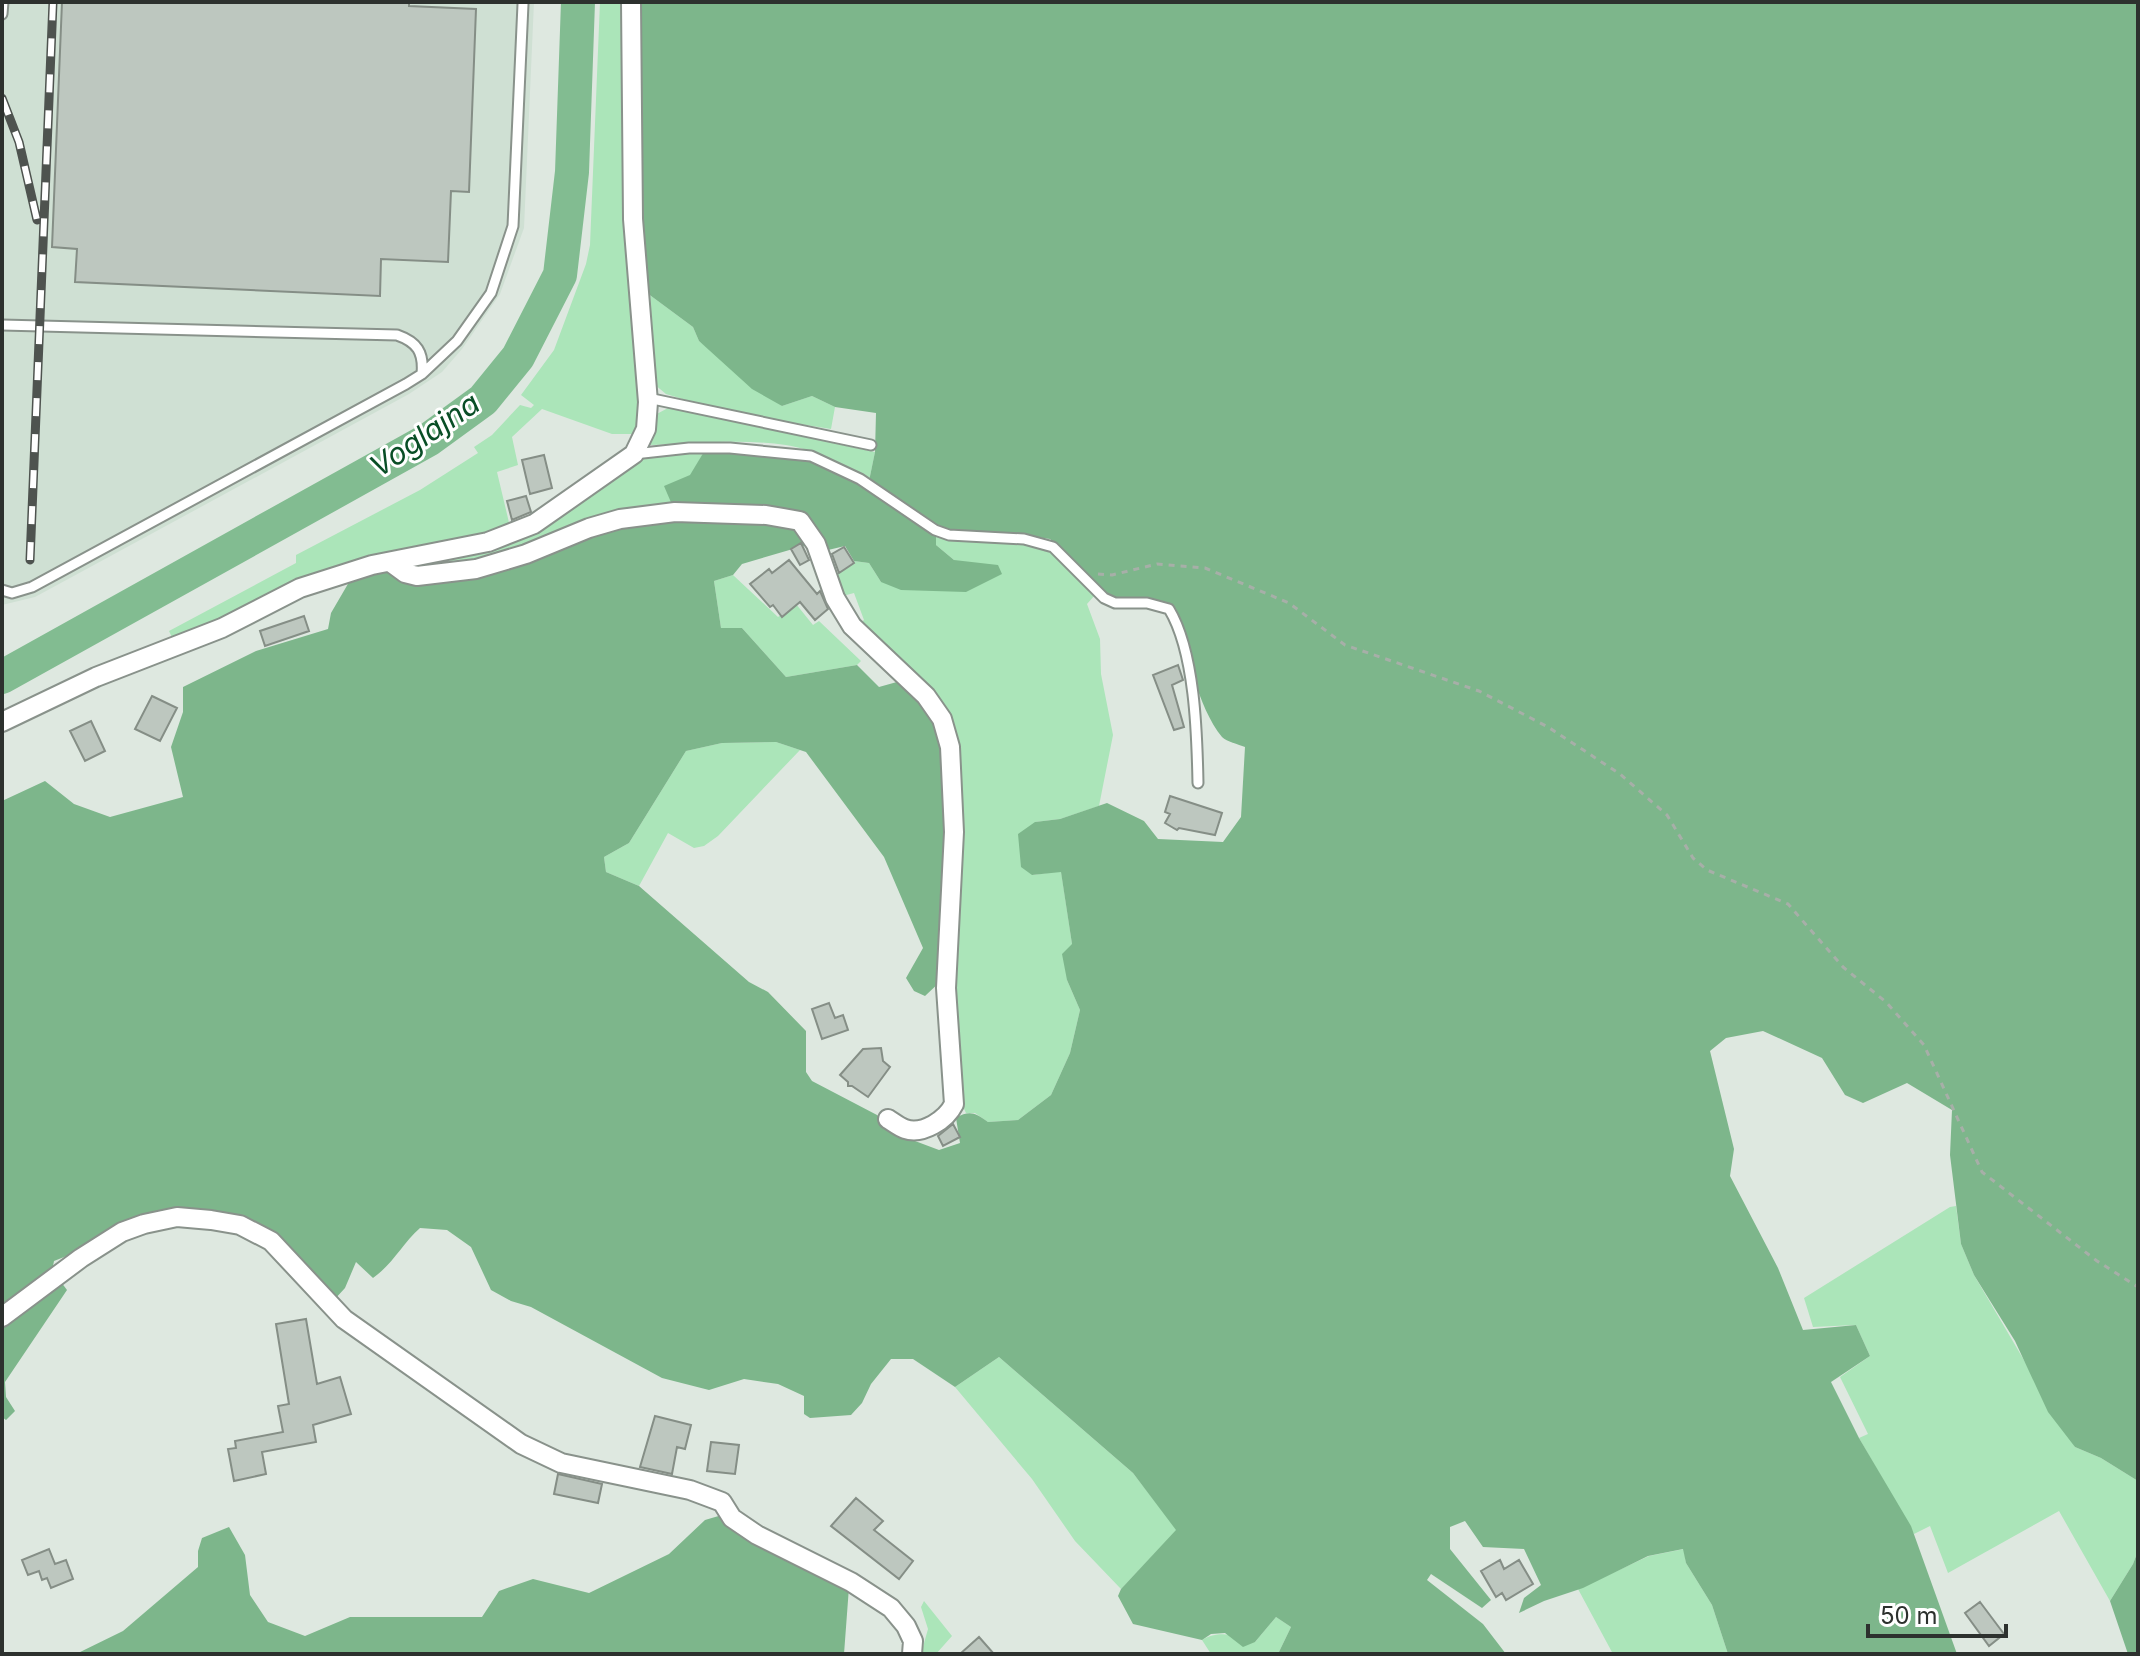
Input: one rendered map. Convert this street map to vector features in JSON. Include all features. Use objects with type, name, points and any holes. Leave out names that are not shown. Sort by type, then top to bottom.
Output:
[{"type":"street","points":[[2,722],[96,677],[222,628],[300,588],[390,562],[488,542],[525,528],[634,454],[646,429],[648,398],[633,219],[631,2]]},
{"type":"street","points":[[390,562],[405,573],[417,576],[476,569],[620,519],[675,512],[766,515],[800,521],[816,544],[835,598],[852,626],[926,696],[942,719],[950,747],[954,832],[946,988],[954,1104],[950,1112],[931,1126],[916,1130],[904,1129],[888,1119]]},
{"type":"street","points":[[2,1317],[43,1285],[122,1232],[177,1217],[240,1225],[271,1241],[344,1319],[521,1444],[561,1463],[690,1490],[722,1502],[732,1518],[757,1535],[851,1582],[891,1608],[906,1626],[913,1641],[912,1654]]},
{"type":"lane","points":[[2,14],[3,2]]},
{"type":"lane","points":[[2,590],[12,593],[32,587],[208,493],[422,374],[457,341],[491,293],[513,226],[523,4]]},
{"type":"lane","points":[[2,325],[397,335],[413,340],[420,350],[424,361],[422,374]]},
{"type":"lane","points":[[648,398],[871,445]]},
{"type":"lane","points":[[634,454],[689,448],[730,448],[811,456],[860,479],[935,530],[949,535],[1024,539],[1053,547],[1104,598],[1115,603],[1147,603],[1169,609],[1178,624],[1192,684],[1198,783]]},
{"type":"path","points":[[1079,571],[1112,575],[1157,564],[1205,568],[1289,603],[1345,645],[1479,691],[1548,727],[1620,774],[1667,815],[1693,858],[1707,870],[1788,904],[1843,967],[1886,1002],[1924,1045],[1982,1172],[2097,1261],[2138,1287]]},
{"type":"shaded area","points":[[2,2],[534,2],[524,228],[500,294],[442,372],[409,394],[35,597],[2,605]]},
{"type":"green space","points":[[600,2],[624,2],[642,384],[637,434],[612,434],[542,409],[512,437],[518,465],[497,472],[511,531],[415,554],[175,644],[169,631],[296,563],[296,555],[420,490],[478,453],[474,447],[492,435],[520,405],[531,408],[534,405],[521,395],[554,350],[590,245]]},
{"type":"green space","points":[[637,2],[2138,2],[2138,1481],[2101,1458],[2075,1447],[2048,1412],[2015,1341],[1974,1275],[1961,1244],[1950,1155],[1952,1110],[1907,1083],[1863,1103],[1845,1095],[1822,1058],[1763,1031],[1726,1038],[1710,1051],[1734,1149],[1730,1176],[1778,1268],[1803,1330],[1856,1325],[1870,1356],[1831,1382],[1859,1438],[1911,1526],[1957,1654],[1728,1654],[1712,1605],[1686,1563],[1683,1549],[1648,1556],[1583,1588],[1519,1613],[1524,1598],[1541,1585],[1524,1549],[1483,1547],[1465,1521],[1450,1527],[1450,1549],[1491,1600],[1482,1608],[1431,1574],[1427,1580],[1483,1624],[1506,1654],[1278,1654],[1291,1627],[1276,1617],[1255,1642],[1243,1647],[1225,1633],[1211,1634],[1202,1640],[1133,1624],[1118,1596],[1121,1589],[1176,1530],[1133,1473],[999,1357],[955,1387],[913,1359],[891,1359],[851,1415],[810,1418],[804,1414],[804,1396],[778,1384],[744,1379],[709,1390],[662,1378],[531,1307],[511,1301],[491,1290],[471,1247],[447,1230],[420,1228],[373,1278],[356,1262],[345,1288],[334,1300],[272,1236],[173,1214],[54,1261],[51,1276],[2,1310],[2,801],[45,781],[74,804],[110,817],[183,797],[171,747],[183,712],[183,687],[256,651],[328,629],[331,613],[352,577],[377,570],[414,580],[590,532],[691,515],[798,524],[810,544],[742,564],[733,575],[714,581],[721,628],[742,628],[786,677],[857,665],[879,687],[904,680],[939,721],[950,783],[942,980],[925,996],[914,991],[906,978],[923,948],[884,857],[806,752],[776,742],[722,743],[686,751],[629,843],[604,857],[606,872],[639,886],[749,982],[768,992],[806,1031],[806,1072],[812,1081],[877,1115],[899,1135],[939,1150],[960,1143],[956,1118],[965,1114],[979,1116],[988,1122],[1018,1120],[1051,1095],[1070,1053],[1080,1010],[1067,980],[1062,954],[1072,944],[1061,872],[1032,875],[1021,867],[1018,834],[1035,822],[1060,819],[1107,803],[1144,821],[1158,839],[1223,842],[1241,817],[1245,747],[1222,737],[1210,718],[1195,681],[1184,629],[1169,605],[1155,600],[1109,596],[1050,539],[938,528],[869,481],[875,452],[876,413],[835,407],[812,396],[782,406],[752,389],[699,341],[693,327],[643,290]]},
{"type":"green space","points":[[643,290],[693,327],[699,341],[782,406],[812,396],[835,407],[831,429],[725,412],[666,394],[654,384]]},
{"type":"green space","points":[[668,408],[875,452],[869,481],[823,456],[790,446],[729,442],[649,445],[646,440],[653,416]]},
{"type":"green space","points":[[705,450],[673,507],[476,565],[417,568],[419,563],[490,547],[647,457]]},
{"type":"green space","points":[[705,450],[781,453],[830,467],[868,487],[936,536],[936,545],[954,560],[998,565],[1002,574],[966,592],[901,590],[881,582],[869,563],[854,561],[845,546],[828,550],[803,517],[673,507],[664,486],[690,475]]},
{"type":"green space","points":[[936,536],[1033,544],[1053,552],[1095,595],[1087,604],[1100,639],[1101,674],[1113,735],[1099,806],[1060,819],[1035,822],[1033,875],[1061,871],[1072,944],[1067,980],[1080,1010],[1070,1053],[1051,1095],[1018,1120],[988,1122],[975,1113],[966,1113],[958,1096],[951,1023],[955,748],[859,624],[864,620],[854,593],[839,597],[835,575],[854,561],[869,563],[881,582],[954,560],[936,545]]},
{"type":"green space","points":[[733,575],[778,617],[796,604],[813,625],[819,621],[861,661],[857,665],[786,677],[742,628],[721,628],[714,581]]},
{"type":"green space","points":[[776,742],[800,750],[718,836],[704,846],[694,848],[668,833],[639,886],[606,872],[604,857],[629,843],[686,751],[722,743]]},
{"type":"green space","points":[[1956,1206],[1961,1244],[1974,1275],[2075,1447],[2101,1458],[2138,1481],[2138,1551],[2110,1601],[2059,1511],[1948,1573],[1930,1526],[1914,1534],[1859,1438],[1868,1434],[1840,1377],[1870,1356],[1856,1325],[1813,1327],[1804,1298]]},
{"type":"green space","points":[[61,1282],[67,1290],[5,1382],[6,1397],[15,1411],[6,1420],[2,1417],[2,1326]]},
{"type":"green space","points":[[999,1357],[1133,1473],[1177,1530],[1121,1589],[1075,1541],[1032,1479],[955,1387]]},
{"type":"green space","points":[[722,1515],[849,1587],[844,1654],[76,1654],[123,1631],[198,1567],[202,1538],[229,1527],[245,1555],[250,1595],[268,1622],[305,1636],[350,1617],[482,1617],[499,1591],[533,1579],[589,1593],[669,1554],[705,1520]]},
{"type":"green space","points":[[1684,1549],[1686,1563],[1712,1605],[1728,1654],[1613,1654],[1578,1589],[1649,1556]]},
{"type":"green space","points":[[2138,1551],[2138,1654],[2128,1654],[2110,1601]]},
{"type":"green space","points":[[924,1601],[952,1636],[936,1654],[921,1654],[928,1629],[921,1607]]},
{"type":"green space","points":[[1276,1617],[1291,1627],[1278,1654],[1211,1654],[1202,1640],[1222,1634],[1255,1642]]},
{"type":"building","points":[[62,2],[409,2],[409,6],[476,9],[469,192],[451,191],[448,262],[381,259],[380,296],[75,282],[77,249],[52,247]]},
{"type":"building","points":[[544,455],[552,488],[530,494],[522,460]]},
{"type":"building","points":[[526,496],[531,512],[512,520],[507,501]]},
{"type":"building","points":[[801,543],[809,560],[800,565],[791,549]]},
{"type":"building","points":[[844,547],[854,563],[839,573],[832,554]]},
{"type":"building","points":[[789,560],[817,594],[820,591],[828,609],[815,620],[800,602],[782,617],[750,584],[769,569],[772,573]]},
{"type":"building","points":[[304,616],[309,631],[265,646],[260,631]]},
{"type":"building","points":[[1178,665],[1183,680],[1172,685],[1184,727],[1174,730],[1153,675]]},
{"type":"building","points":[[152,696],[177,708],[160,741],[135,729]]},
{"type":"building","points":[[91,721],[105,751],[85,761],[70,731]]},
{"type":"building","points":[[1170,796],[1222,813],[1215,835],[1177,830],[1165,823],[1170,814],[1165,812]]},
{"type":"building","points":[[829,1003],[835,1018],[843,1015],[848,1030],[822,1039],[812,1009]]},
{"type":"building","points":[[881,1048],[883,1061],[890,1067],[868,1097],[848,1086],[840,1075],[863,1049]]},
{"type":"building","points":[[953,1124],[960,1137],[943,1146],[938,1136]]},
{"type":"building","points":[[306,1319],[317,1384],[340,1377],[351,1414],[313,1425],[316,1442],[262,1452],[266,1474],[234,1481],[228,1449],[236,1448],[235,1441],[283,1432],[278,1406],[289,1404],[276,1324]]},
{"type":"building","points":[[655,1416],[691,1425],[685,1449],[677,1447],[672,1474],[640,1467]]},
{"type":"building","points":[[711,1442],[739,1445],[735,1474],[707,1471]]},
{"type":"building","points":[[558,1474],[602,1484],[598,1503],[554,1494]]},
{"type":"building","points":[[856,1498],[883,1521],[874,1530],[913,1561],[899,1579],[831,1526]]},
{"type":"building","points":[[49,1549],[55,1564],[66,1560],[73,1579],[51,1588],[47,1578],[42,1580],[39,1571],[28,1575],[22,1560]]},
{"type":"building","points":[[1500,1560],[1504,1569],[1519,1560],[1533,1584],[1506,1600],[1502,1593],[1496,1597],[1481,1571]]},
{"type":"building","points":[[1980,1602],[2004,1634],[1989,1646],[1965,1613]]},
{"type":"building","points":[[979,1637],[994,1654],[960,1654]]},
{"type":"waterway","name":"Voglajna","points":[[2,677],[428,440],[483,400],[518,357],[560,275],[572,172],[578,2]]},
{"type":"railway","points":[[30,560],[53,2]]},
{"type":"railway","points":[[2,98],[19,142],[37,220]]}]
